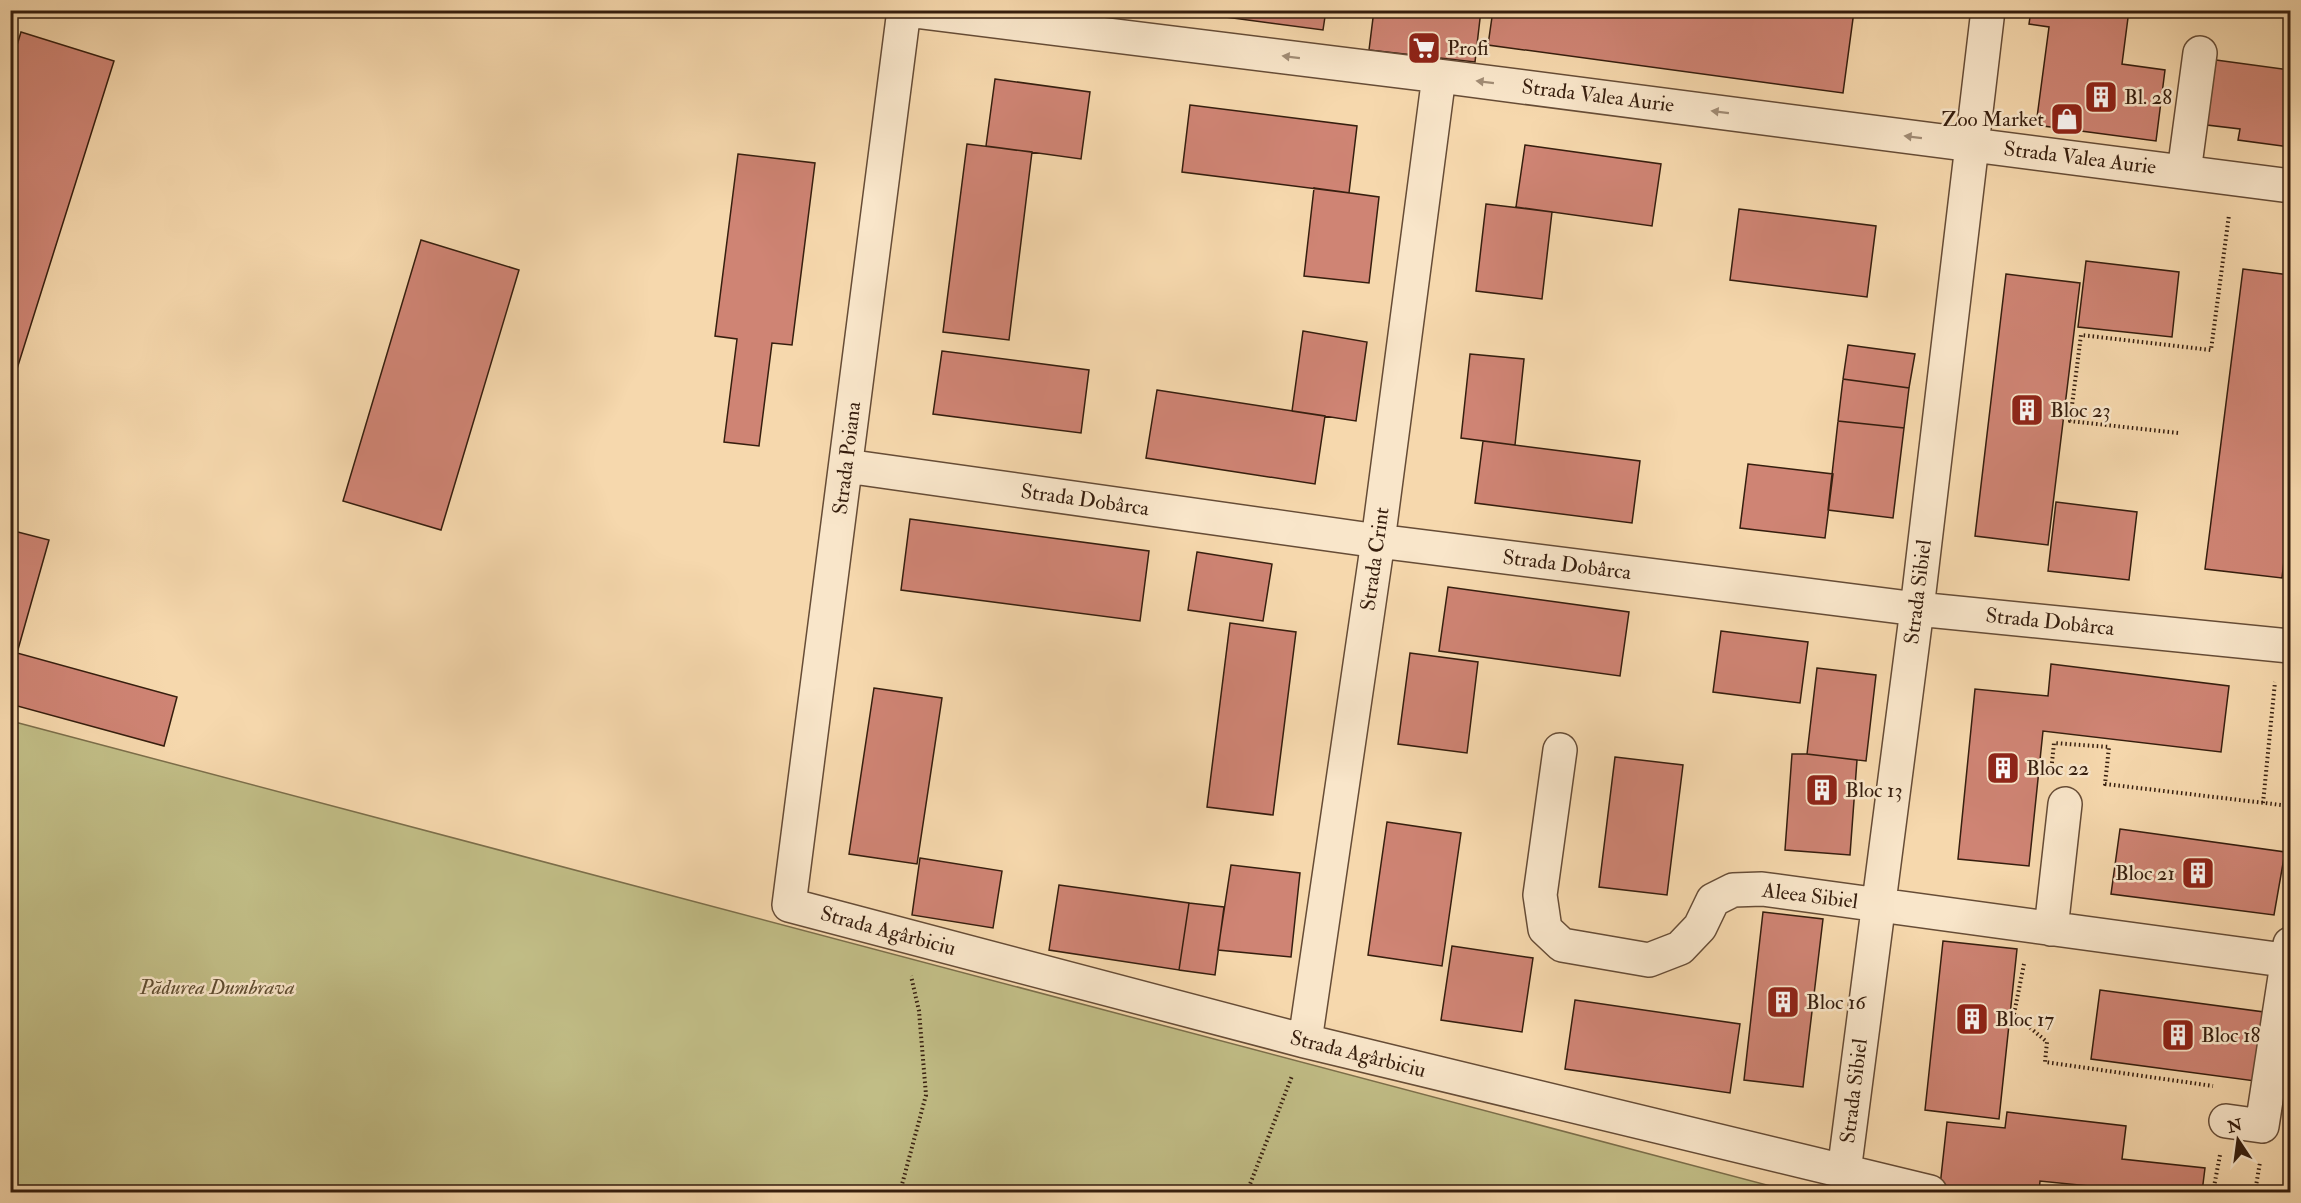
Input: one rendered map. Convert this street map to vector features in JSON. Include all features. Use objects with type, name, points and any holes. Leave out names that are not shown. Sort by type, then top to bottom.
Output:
[{"type":"street","name":"Strada Valea Aurie","points":[[905,10],[1439,76],[2290,186]]},
{"type":"street","name":"Strada Poiana","points":[[789,905],[905,10]]},
{"type":"street","name":"Strada Sibiel","points":[[1844,1172],[1917,609],[1988,10]]},
{"type":"street","points":[[2184,172],[2200,53]]},
{"type":"street","name":"Strada Crint","points":[[1305,1041],[1378,541],[1439,76]]},
{"type":"street","name":"Strada Dobârca","points":[[846,466],[1378,541],[1917,609],[2290,646]]},
{"type":"street","name":"Aleea Sibiel","points":[[1560,750],[1540,895],[1545,929],[1562,945],[1650,960],[1680,948],[1700,927],[1713,900],[1734,890],[1762,889],[2051,929],[2290,955]]},
{"type":"street","points":[[2051,929],[2065,804]]},
{"type":"street","name":"Strada Agârbiciu","points":[[789,905],[1305,1041],[1930,1192]]},
{"type":"street","points":[[2226,1121],[2262,1126],[2290,955]]},
{"type":"path","points":[[2178,433],[2070,421],[2081,335],[2211,350],[2233,178]]},
{"type":"path","points":[[2264,803],[2275,682]]},
{"type":"path","points":[[2051,774],[2054,743],[2109,747],[2105,784],[2290,806]]},
{"type":"path","points":[[900,1192],[926,1095],[919,1011],[902,934]]},
{"type":"path","points":[[2024,964],[2014,1014],[2047,1042],[2045,1062],[2232,1089],[2213,1192]]},
{"type":"path","points":[[1247,1192],[1305,1041]]},
{"type":"green space","name":"Pădurea Dumbrava","points":[[11,721],[1793,1192],[11,1192]]},
{"type":"building","points":[[1173,10],[1326,10],[1323,30]]},
{"type":"building","points":[[1374,10],[1481,10],[1475,62],[1369,50]]},
{"type":"building","points":[[1493,10],[1854,11],[1843,93],[1488,45]]},
{"type":"building","name":"Bl. 28","points":[[2031,10],[2129,10],[2122,64],[2165,70],[2156,141],[2036,125],[2049,27],[2029,24]]},
{"type":"building","points":[[21,32],[114,61],[10,391],[10,68]]},
{"type":"building","points":[[2216,60],[2290,70],[2290,147],[2238,140],[2240,129],[2207,125]]},
{"type":"building","points":[[995,79],[1090,92],[1081,159],[986,146]]},
{"type":"building","points":[[1190,105],[1357,126],[1349,193],[1182,172]]},
{"type":"building","points":[[967,144],[1032,152],[1009,340],[943,332]]},
{"type":"building","points":[[1525,145],[1661,164],[1652,226],[1516,207]]},
{"type":"building","points":[[738,154],[815,163],[792,345],[772,343],[759,446],[724,442],[737,339],[715,336]]},
{"type":"building","points":[[1314,188],[1379,197],[1369,283],[1304,276]]},
{"type":"building","points":[[1486,204],[1552,212],[1542,299],[1476,291]]},
{"type":"building","points":[[1739,209],[1876,226],[1867,297],[1730,280]]},
{"type":"building","points":[[421,240],[519,270],[441,530],[343,501]]},
{"type":"building","points":[[2086,261],[2179,272],[2172,337],[2078,327]]},
{"type":"building","points":[[2243,269],[2290,275],[2290,508],[2282,578],[2205,569]]},
{"type":"building","name":"Bloc 23","points":[[2006,274],[2080,283],[2048,545],[1975,536]]},
{"type":"building","points":[[1303,331],[1367,342],[1356,421],[1292,411]]},
{"type":"building","points":[[1848,345],[1915,354],[1909,388],[1843,379]]},
{"type":"building","points":[[942,351],[1089,370],[1081,433],[933,414]]},
{"type":"building","points":[[1470,354],[1524,359],[1515,445],[1461,438]]},
{"type":"building","points":[[1843,379],[1909,388],[1904,428],[1838,421]]},
{"type":"building","points":[[1157,390],[1325,416],[1315,484],[1146,458]]},
{"type":"building","points":[[1838,421],[1904,428],[1893,518],[1828,510]]},
{"type":"building","points":[[1483,441],[1640,461],[1632,523],[1475,503]]},
{"type":"building","points":[[1748,464],[1833,474],[1825,538],[1740,528]]},
{"type":"building","points":[[2056,502],[2137,512],[2129,580],[2048,571]]},
{"type":"building","points":[[910,519],[1149,551],[1140,621],[901,590]]},
{"type":"building","points":[[10,530],[49,540],[17,653],[177,697],[164,746],[10,704]]},
{"type":"building","points":[[1197,552],[1272,564],[1263,621],[1188,610]]},
{"type":"building","points":[[1448,587],[1629,612],[1620,676],[1439,651]]},
{"type":"building","points":[[1230,623],[1296,632],[1273,815],[1207,807]]},
{"type":"building","points":[[1721,631],[1808,642],[1800,703],[1713,692]]},
{"type":"building","points":[[1410,653],[1478,662],[1467,753],[1398,744]]},
{"type":"building","name":"Bloc 22","points":[[2051,664],[2229,686],[2221,752],[2043,731],[2029,866],[1958,859],[1975,689],[2048,696]]},
{"type":"building","points":[[1817,668],[1876,675],[1866,761],[1807,754]]},
{"type":"building","points":[[874,688],[942,698],[917,864],[849,854]]},
{"type":"building","name":"Bloc 13","points":[[1792,754],[1857,760],[1850,855],[1785,850]]},
{"type":"building","points":[[1615,757],[1683,765],[1667,895],[1599,887]]},
{"type":"building","points":[[1387,822],[1461,833],[1442,966],[1368,955]]},
{"type":"building","name":"Bloc 21","points":[[2120,829],[2285,852],[2274,915],[2111,894]]},
{"type":"building","points":[[920,858],[1002,871],[993,928],[912,915]]},
{"type":"building","points":[[1231,865],[1300,873],[1291,957],[1218,950]]},
{"type":"building","points":[[1059,885],[1189,903],[1179,970],[1049,950]]},
{"type":"building","points":[[1189,903],[1224,907],[1215,975],[1179,970]]},
{"type":"building","name":"Bloc 16","points":[[1763,912],[1823,919],[1803,1087],[1744,1080]]},
{"type":"building","name":"Bloc 17","points":[[1943,941],[2017,949],[1999,1119],[1925,1110]]},
{"type":"building","points":[[1452,946],[1533,958],[1522,1032],[1441,1020]]},
{"type":"building","name":"Bloc 18","points":[[2100,990],[2264,1012],[2255,1081],[2091,1059]]},
{"type":"building","points":[[1575,1000],[1740,1024],[1730,1093],[1565,1069]]},
{"type":"building","points":[[2007,1112],[2126,1126],[2122,1159],[2205,1168],[2202,1192],[2117,1192],[2118,1189],[2040,1181],[2039,1192],[2001,1192],[1940,1186],[1947,1122],[2005,1128]]},
{"type":"place","name":"Profi","points":[[1424,48]]},
{"type":"place","name":"Bl. 28","points":[[2101,97]]},
{"type":"place","name":"Zoo Market","points":[[2067,119]]},
{"type":"place","name":"Bloc 23","points":[[2027,410]]},
{"type":"place","name":"Bloc 22","points":[[2003,768]]},
{"type":"place","name":"Bloc 13","points":[[1822,790]]},
{"type":"place","name":"Bloc 21","points":[[2198,873]]},
{"type":"place","name":"Bloc 16","points":[[1783,1002]]},
{"type":"place","name":"Bloc 17","points":[[1972,1019]]},
{"type":"place","name":"Bloc 18","points":[[2178,1035]]}]
